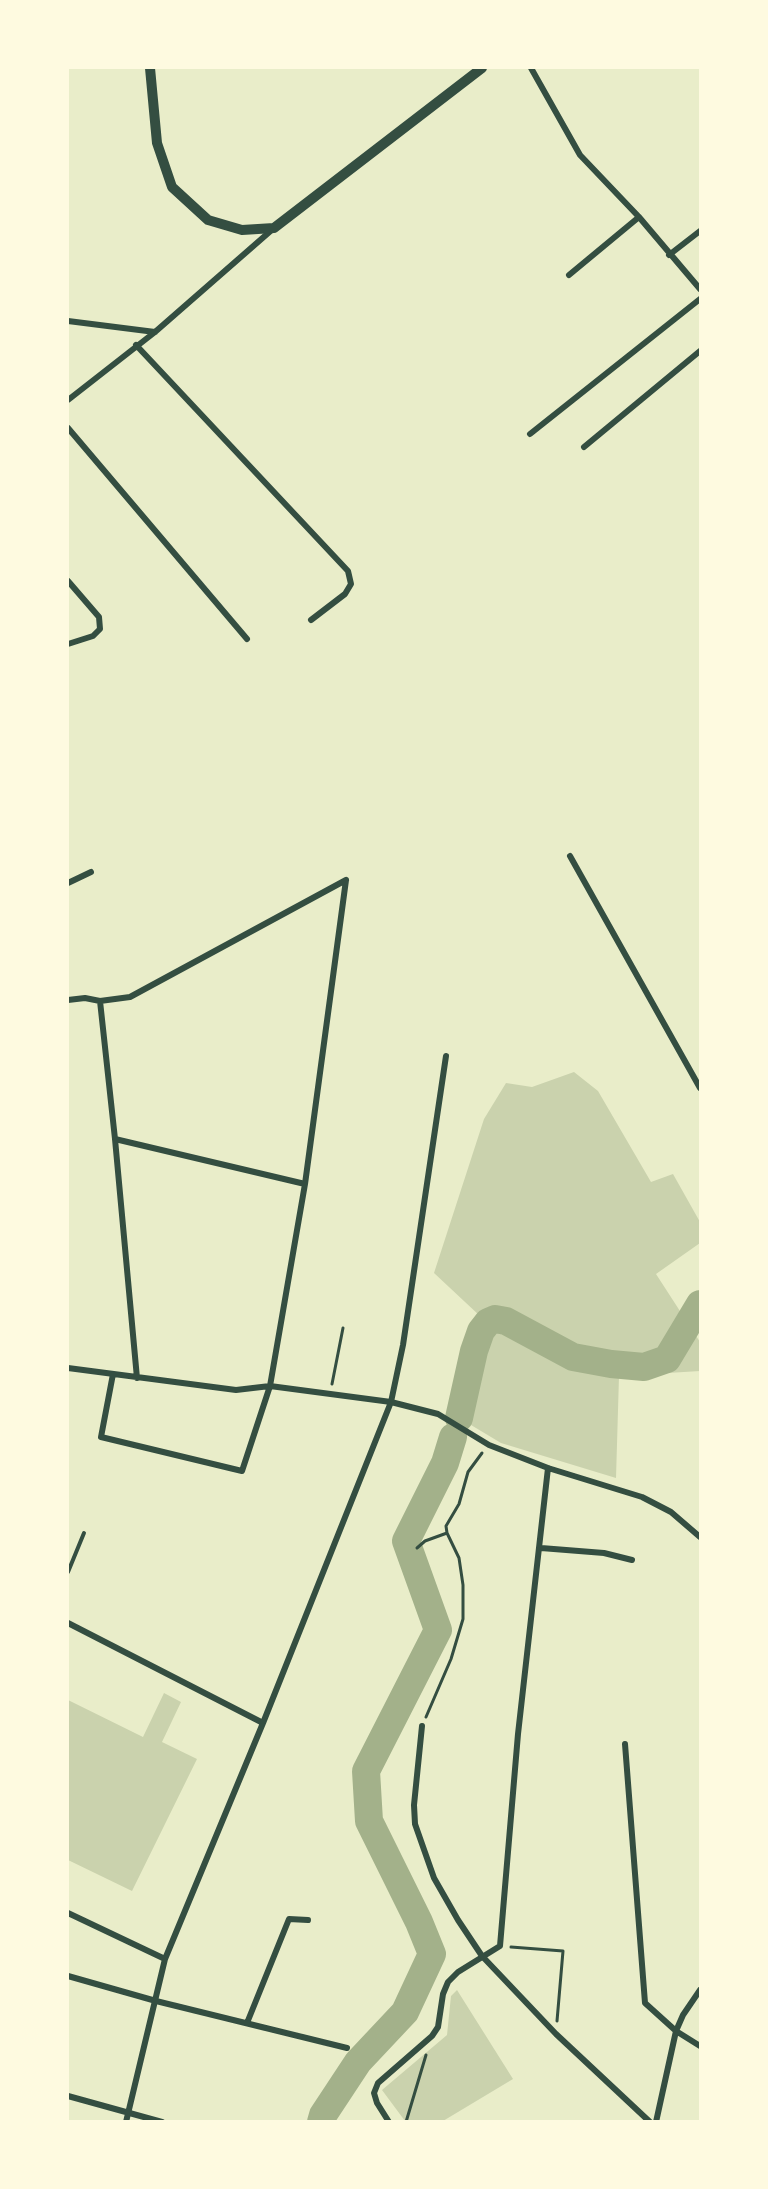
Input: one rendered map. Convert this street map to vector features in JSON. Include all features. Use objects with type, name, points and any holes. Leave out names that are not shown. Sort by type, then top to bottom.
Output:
[{"type":"main road","points":[[150,68],[157,144],[172,187],[207,220],[242,230],[274,228],[482,68]]},
{"type":"street","points":[[531,68],[580,155],[639,217],[700,290]]},
{"type":"street","points":[[569,274],[639,217]]},
{"type":"street","points":[[68,400],[155,332],[274,228]]},
{"type":"street","points":[[669,255],[700,231]]},
{"type":"street","points":[[530,434],[700,299]]},
{"type":"street","points":[[68,321],[155,332]]},
{"type":"street","points":[[136,345],[348,571],[351,585],[345,594],[311,620]]},
{"type":"street","points":[[584,447],[700,351]]},
{"type":"street","points":[[68,428],[248,639]]},
{"type":"street","points":[[68,581],[99,616],[100,629],[93,636],[68,644]]},
{"type":"street","points":[[570,856],[700,1088]]},
{"type":"street","points":[[68,883],[91,872]]},
{"type":"street","points":[[68,1000],[85,998],[100,1001],[130,997],[346,880],[305,1184],[270,1386],[242,1471],[101,1437],[113,1374]]},
{"type":"street","points":[[100,1001],[137,1377]]},
{"type":"street","points":[[126,2121],[165,1959],[263,1723],[391,1402],[403,1345],[446,1056]]},
{"type":"street","points":[[115,1139],[305,1184]]},
{"type":"street","points":[[68,1368],[236,1390],[270,1386],[391,1402],[438,1414],[489,1445],[548,1468],[642,1497],[671,1512],[700,1537]]},
{"type":"street","points":[[390,2121],[377,2103],[374,2093],[378,2083],[432,2036],[438,2027],[443,1994],[448,1982],[458,1972],[500,1946],[518,1734],[541,1548],[548,1468]]},
{"type":"street","points":[[541,1548],[604,1553],[632,1560]]},
{"type":"street","points":[[68,1623],[263,1723]]},
{"type":"street","points":[[422,1726],[414,1805],[415,1824],[434,1878],[482,1956],[556,2034],[650,2121]]},
{"type":"street","points":[[625,1744],[645,2003],[676,2031],[700,2046]]},
{"type":"street","points":[[68,1913],[165,1959]]},
{"type":"street","points":[[247,2023],[289,1919],[308,1920]]},
{"type":"street","points":[[68,1976],[156,2001],[347,2048]]},
{"type":"street","points":[[656,2121],[676,2031],[683,2015],[700,1990]]},
{"type":"street","points":[[68,2096],[162,2121]]},
{"type":"lane","points":[[68,1572],[84,1533]]},
{"type":"path","points":[[329,1394],[343,1328]]},
{"type":"path","points":[[422,1726],[451,1659],[463,1620],[463,1586],[459,1558],[447,1533],[447,1526],[459,1504],[468,1472],[489,1445]]},
{"type":"path","points":[[417,1548],[425,1541],[447,1533]]},
{"type":"path","points":[[500,1946],[563,1951],[556,2034]]},
{"type":"path","points":[[406,2121],[432,2036]]},
{"type":"green space","points":[[574,1072],[598,1091],[651,1182],[673,1174],[700,1222],[700,1243],[656,1274],[700,1342],[700,1371],[619,1376],[616,1478],[501,1443],[451,1413],[480,1316],[434,1273],[484,1119],[506,1083],[532,1087]]},
{"type":"green space","points":[[164,1693],[181,1702],[162,1742],[197,1759],[132,1891],[68,1860],[68,1700],[143,1737]]},
{"type":"green space","points":[[457,1990],[513,2079],[443,2121],[405,2121],[382,2090],[447,2035],[451,1996]]},
{"type":"waterway","points":[[459,1418],[474,1351],[481,1331],[488,1322],[495,1319],[506,1321],[573,1357],[644,1367],[667,1359],[700,1304]]},
{"type":"waterway","points":[[321,2122],[323,2115],[358,2062],[405,2012],[432,1954],[419,1922],[369,1821],[366,1771],[438,1630],[406,1541],[445,1463],[453,1437]]}]
